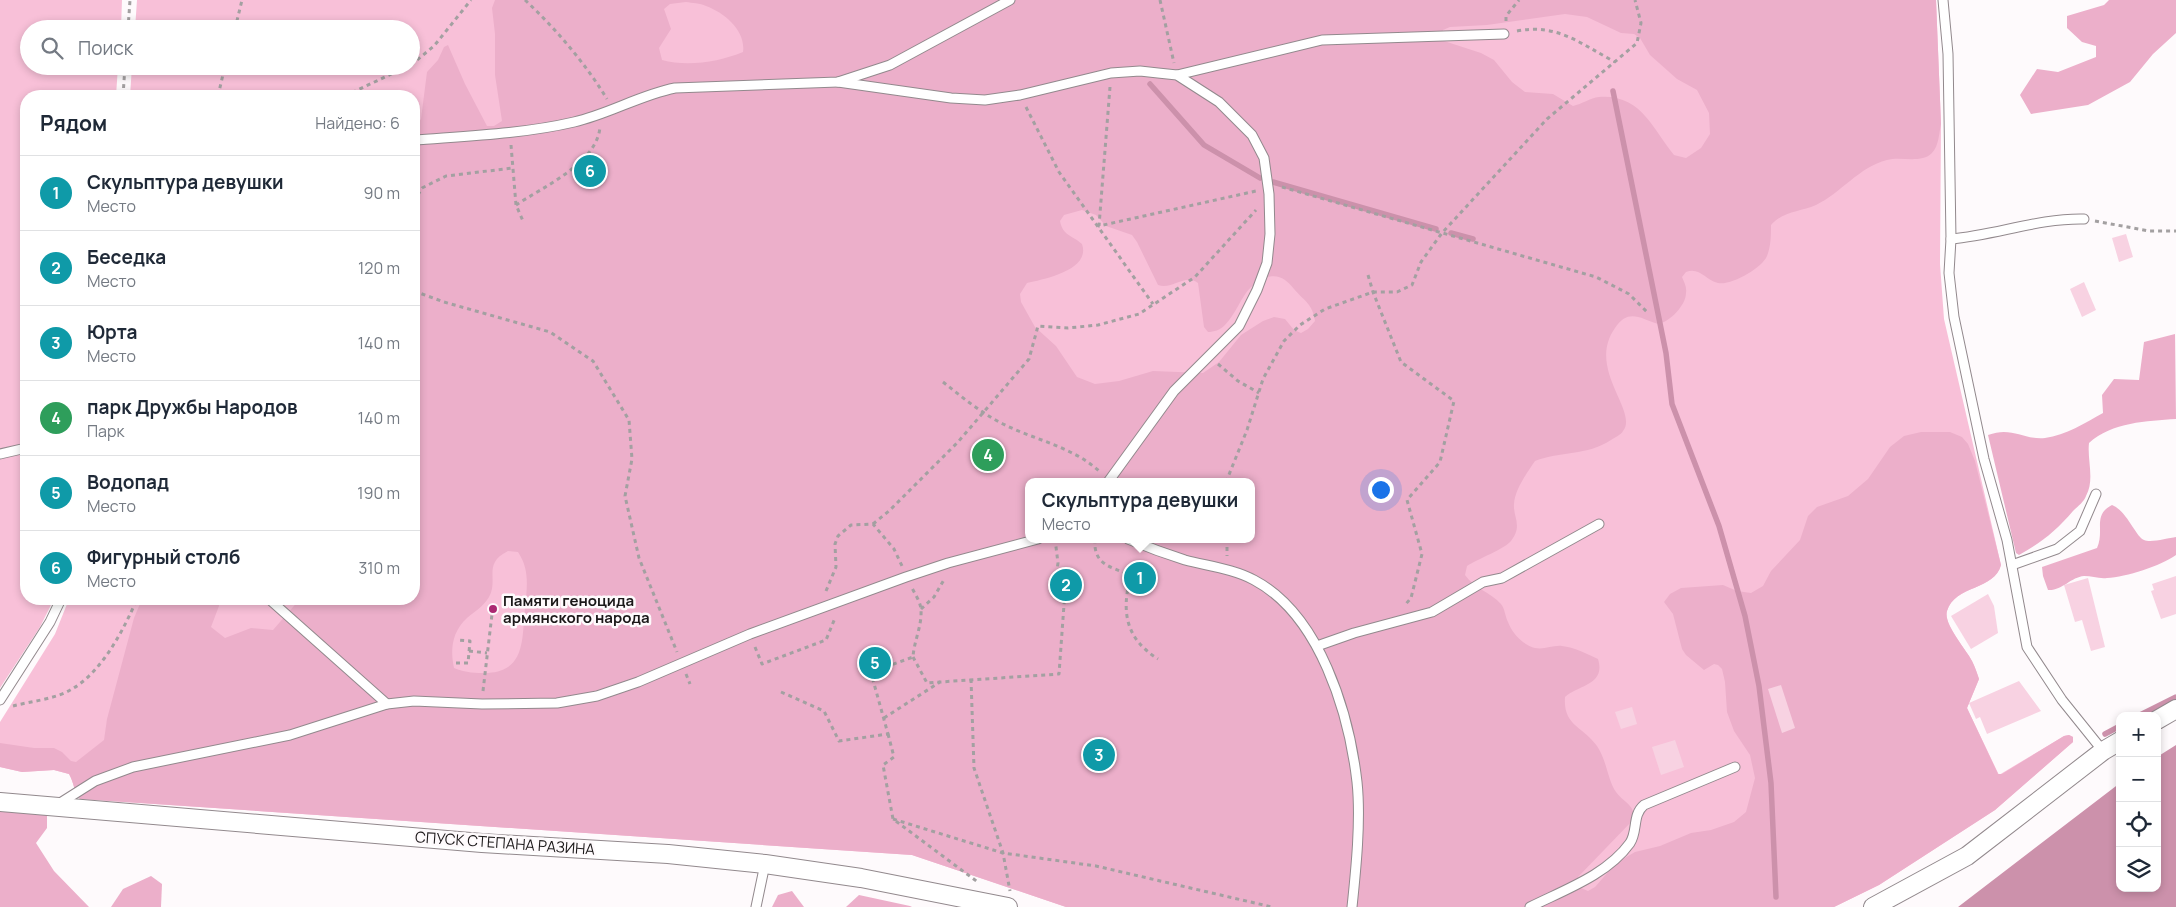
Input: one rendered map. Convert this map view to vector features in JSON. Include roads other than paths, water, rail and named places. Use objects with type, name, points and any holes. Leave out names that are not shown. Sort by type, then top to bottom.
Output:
[{"type":"street","points":[[2161,718],[2176,709]]},
{"type":"street","points":[[1873,907],[1967,856],[2103,751],[2116,743]]},
{"type":"street","name":"СПУСК СТЕПАНА РАЗИНА","points":[[0,802],[500,844],[668,854],[765,864],[1010,902]]},
{"type":"lane","points":[[838,82],[890,65],[1010,0]]},
{"type":"lane","points":[[1942,0],[1948,54],[1951,238],[1948,273],[1954,317],[1984,459],[2007,540],[2027,647],[2062,700],[2103,751]]},
{"type":"lane","points":[[420,140],[510,132],[573,122],[602,114],[656,92],[675,88],[838,82],[951,98],[985,100],[1020,95],[1111,73],[1140,71],[1177,75],[1322,40],[1504,34]]},
{"type":"lane","points":[[1110,478],[1174,392],[1239,326],[1267,263],[1270,234],[1269,189],[1264,158],[1252,135],[1218,102],[1177,75]]},
{"type":"lane","points":[[1951,238],[1977,237],[2046,220],[2084,219]]},
{"type":"lane","points":[[0,454],[20,449]]},
{"type":"lane","points":[[2012,565],[2057,549],[2080,531],[2096,494]]},
{"type":"lane","points":[[1317,646],[1354,633],[1386,626],[1432,612],[1483,582],[1502,578],[1599,524]]},
{"type":"lane","points":[[54,806],[95,781],[133,767],[290,735],[387,704],[414,700],[482,704],[556,704],[597,696],[638,682],[750,634],[843,599],[948,563],[1025,542]]},
{"type":"lane","points":[[1139,543],[1185,560],[1253,579],[1276,594],[1294,613],[1317,646],[1338,701],[1357,783],[1357,855],[1352,907]]},
{"type":"lane","points":[[0,700],[50,622],[58,605]]},
{"type":"lane","points":[[276,605],[387,704]]},
{"type":"lane","points":[[1530,907],[1599,872],[1622,852],[1630,843],[1638,812],[1644,805],[1735,767]]},
{"type":"lane","points":[[756,907],[765,864]]},
{"type":"waterway","points":[[1150,84],[1204,145],[1260,178]]},
{"type":"waterway","points":[[1613,91],[1666,353],[1672,404],[1719,526],[1745,616],[1759,686],[1771,783],[1776,897]]},
{"type":"waterway","points":[[1273,182],[1436,229]]},
{"type":"waterway","points":[[1451,233],[1473,239]]},
{"type":"waterway","points":[[2146,712],[2176,697]]},
{"type":"waterway","points":[[2105,734],[2116,728]]},
{"type":"place","name":"Фигурный столб","points":[[590,171]]},
{"type":"place","name":"парк Дружбы Народов","points":[[988,455]]},
{"type":"place","name":"Скульптура девушки","points":[[1140,578]]},
{"type":"place","name":"Беседка","points":[[1066,585]]},
{"type":"place","name":"Памяти геноцида армянского народа","points":[[493,609]]},
{"type":"place","name":"Водопад","points":[[875,663]]},
{"type":"place","name":"Юрта","points":[[1099,755]]}]
